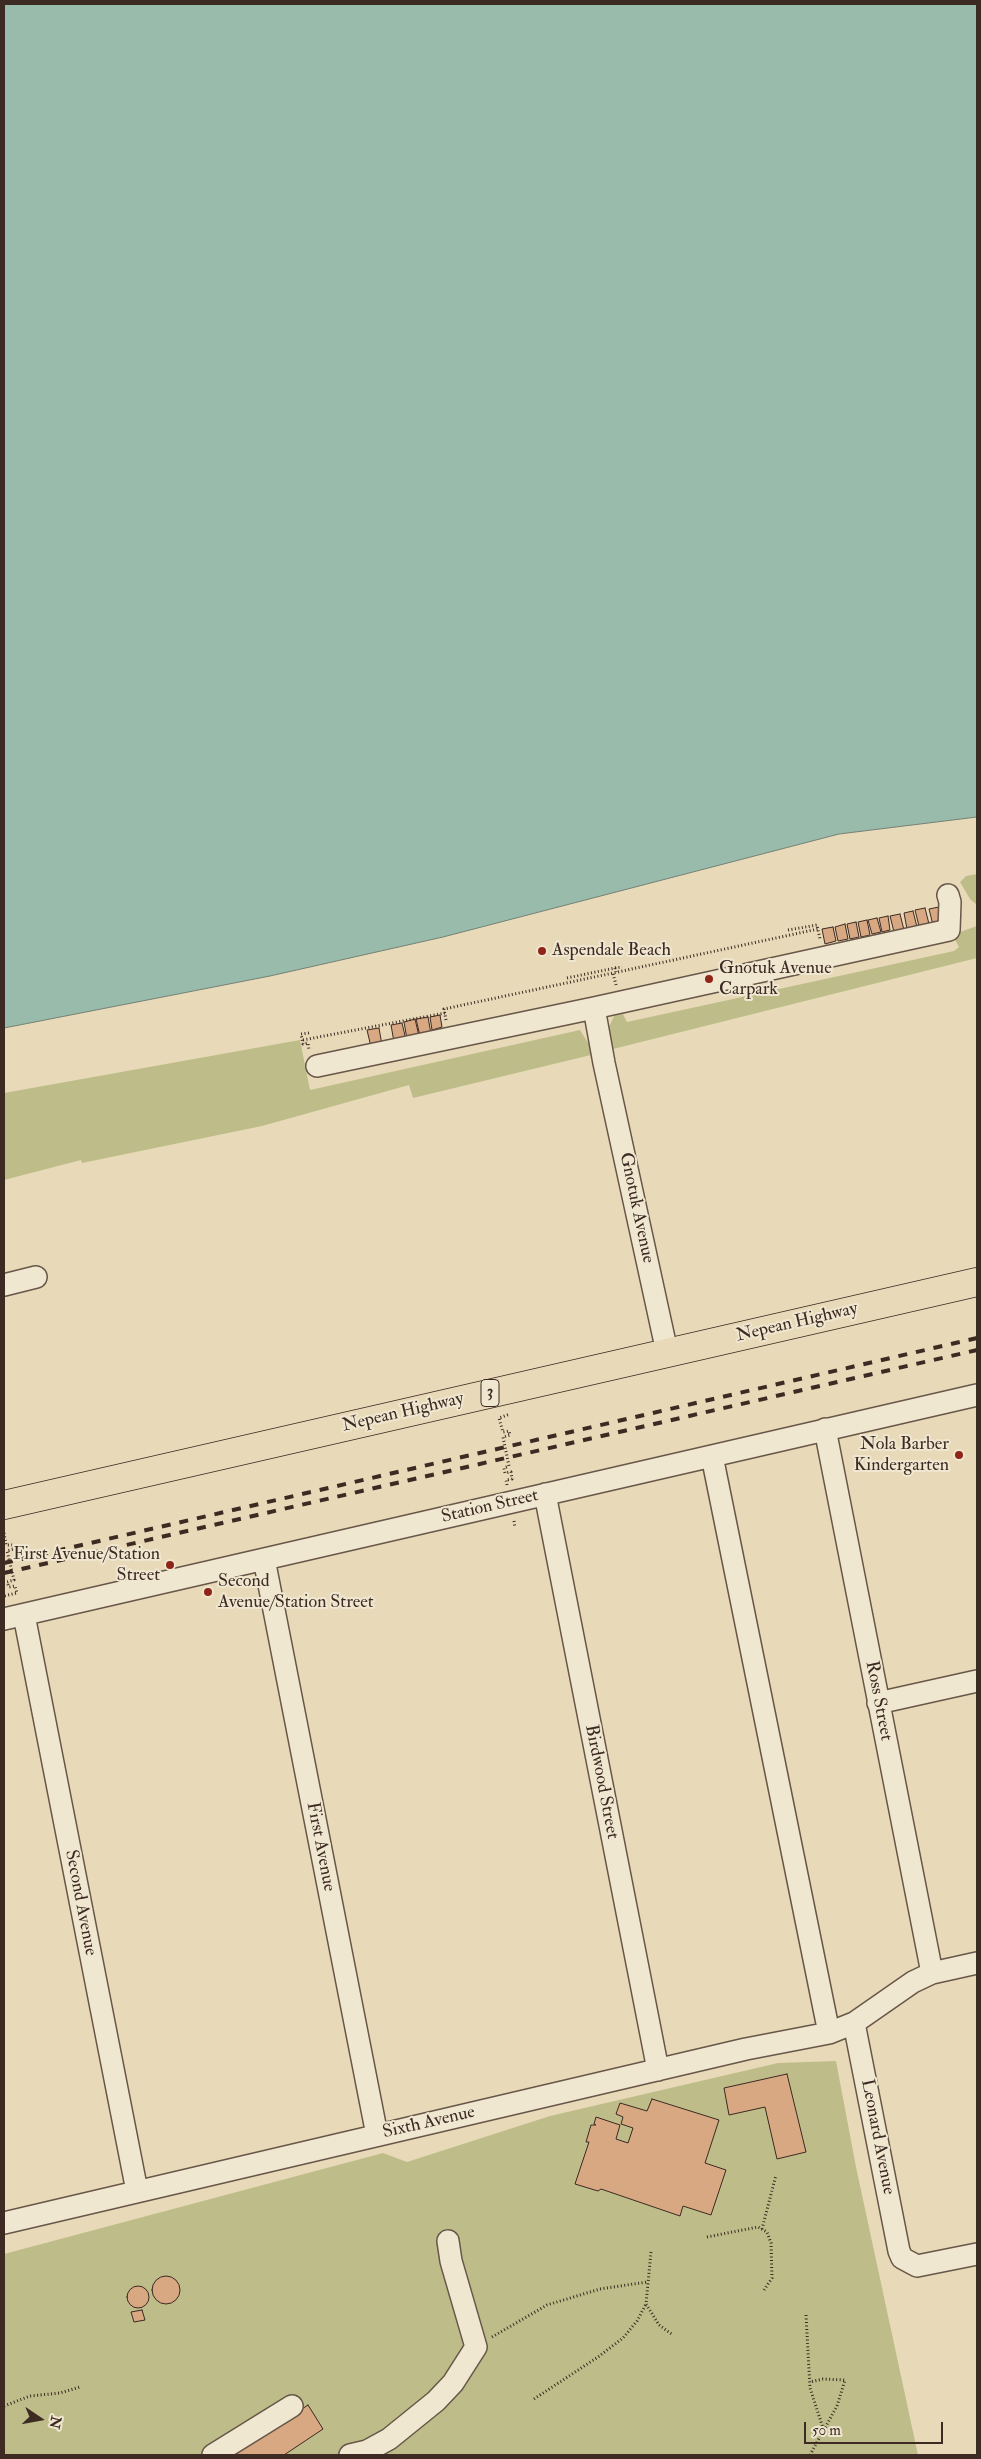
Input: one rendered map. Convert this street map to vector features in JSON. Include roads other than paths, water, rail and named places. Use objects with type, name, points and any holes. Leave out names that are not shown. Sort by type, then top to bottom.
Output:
[{"type":"highway","name":"Nepean Highway","points":[[4,1505],[977,1282]]},
{"type":"street","points":[[316,1066],[594,1008],[949,930],[950,902],[948,895]]},
{"type":"street","name":"Gnotuk Avenue","points":[[594,1008],[604,1063],[667,1352]]},
{"type":"street","points":[[4,1285],[36,1278]]},
{"type":"street","name":"Station Street","points":[[14,1617],[977,1395]]},
{"type":"street","name":"Ross Street","points":[[825,1429],[932,1973]]},
{"type":"street","points":[[712,1456],[829,2033]]},
{"type":"street","name":"Birdwood Street","points":[[545,1494],[658,2070]]},
{"type":"street","name":"First Avenue","points":[[264,1559],[377,2135]]},
{"type":"street","name":"Second Avenue","points":[[14,1617],[137,2191]]},
{"type":"street","points":[[878,1703],[977,1680]]},
{"type":"street","name":"Sixth Avenue","points":[[4,2223],[658,2070],[829,2033],[854,2023],[913,1982],[932,1973],[977,1963]]},
{"type":"street","name":"Leonard Avenue","points":[[854,2023],[899,2251],[902,2258],[917,2266],[977,2254]]},
{"type":"street","points":[[350,2455],[367,2451],[389,2439],[436,2401],[453,2383],[476,2347],[450,2261],[448,2241]]},
{"type":"street","points":[[213,2455],[292,2406]]},
{"type":"railway","points":[[4,1563],[977,1338]]},
{"type":"railway","points":[[4,1573],[977,1350]]},
{"type":"place","name":"Aspendale Beach","points":[[542,951]]},
{"type":"place","name":"Gnotuk Avenue Carpark","points":[[709,979]]},
{"type":"place","name":"Nola Barber Kindergarten","points":[[959,1455]]},
{"type":"place","name":"First Avenue/Station Street","points":[[170,1565]]},
{"type":"place","name":"Second Avenue/Station Street","points":[[208,1592]]}]
